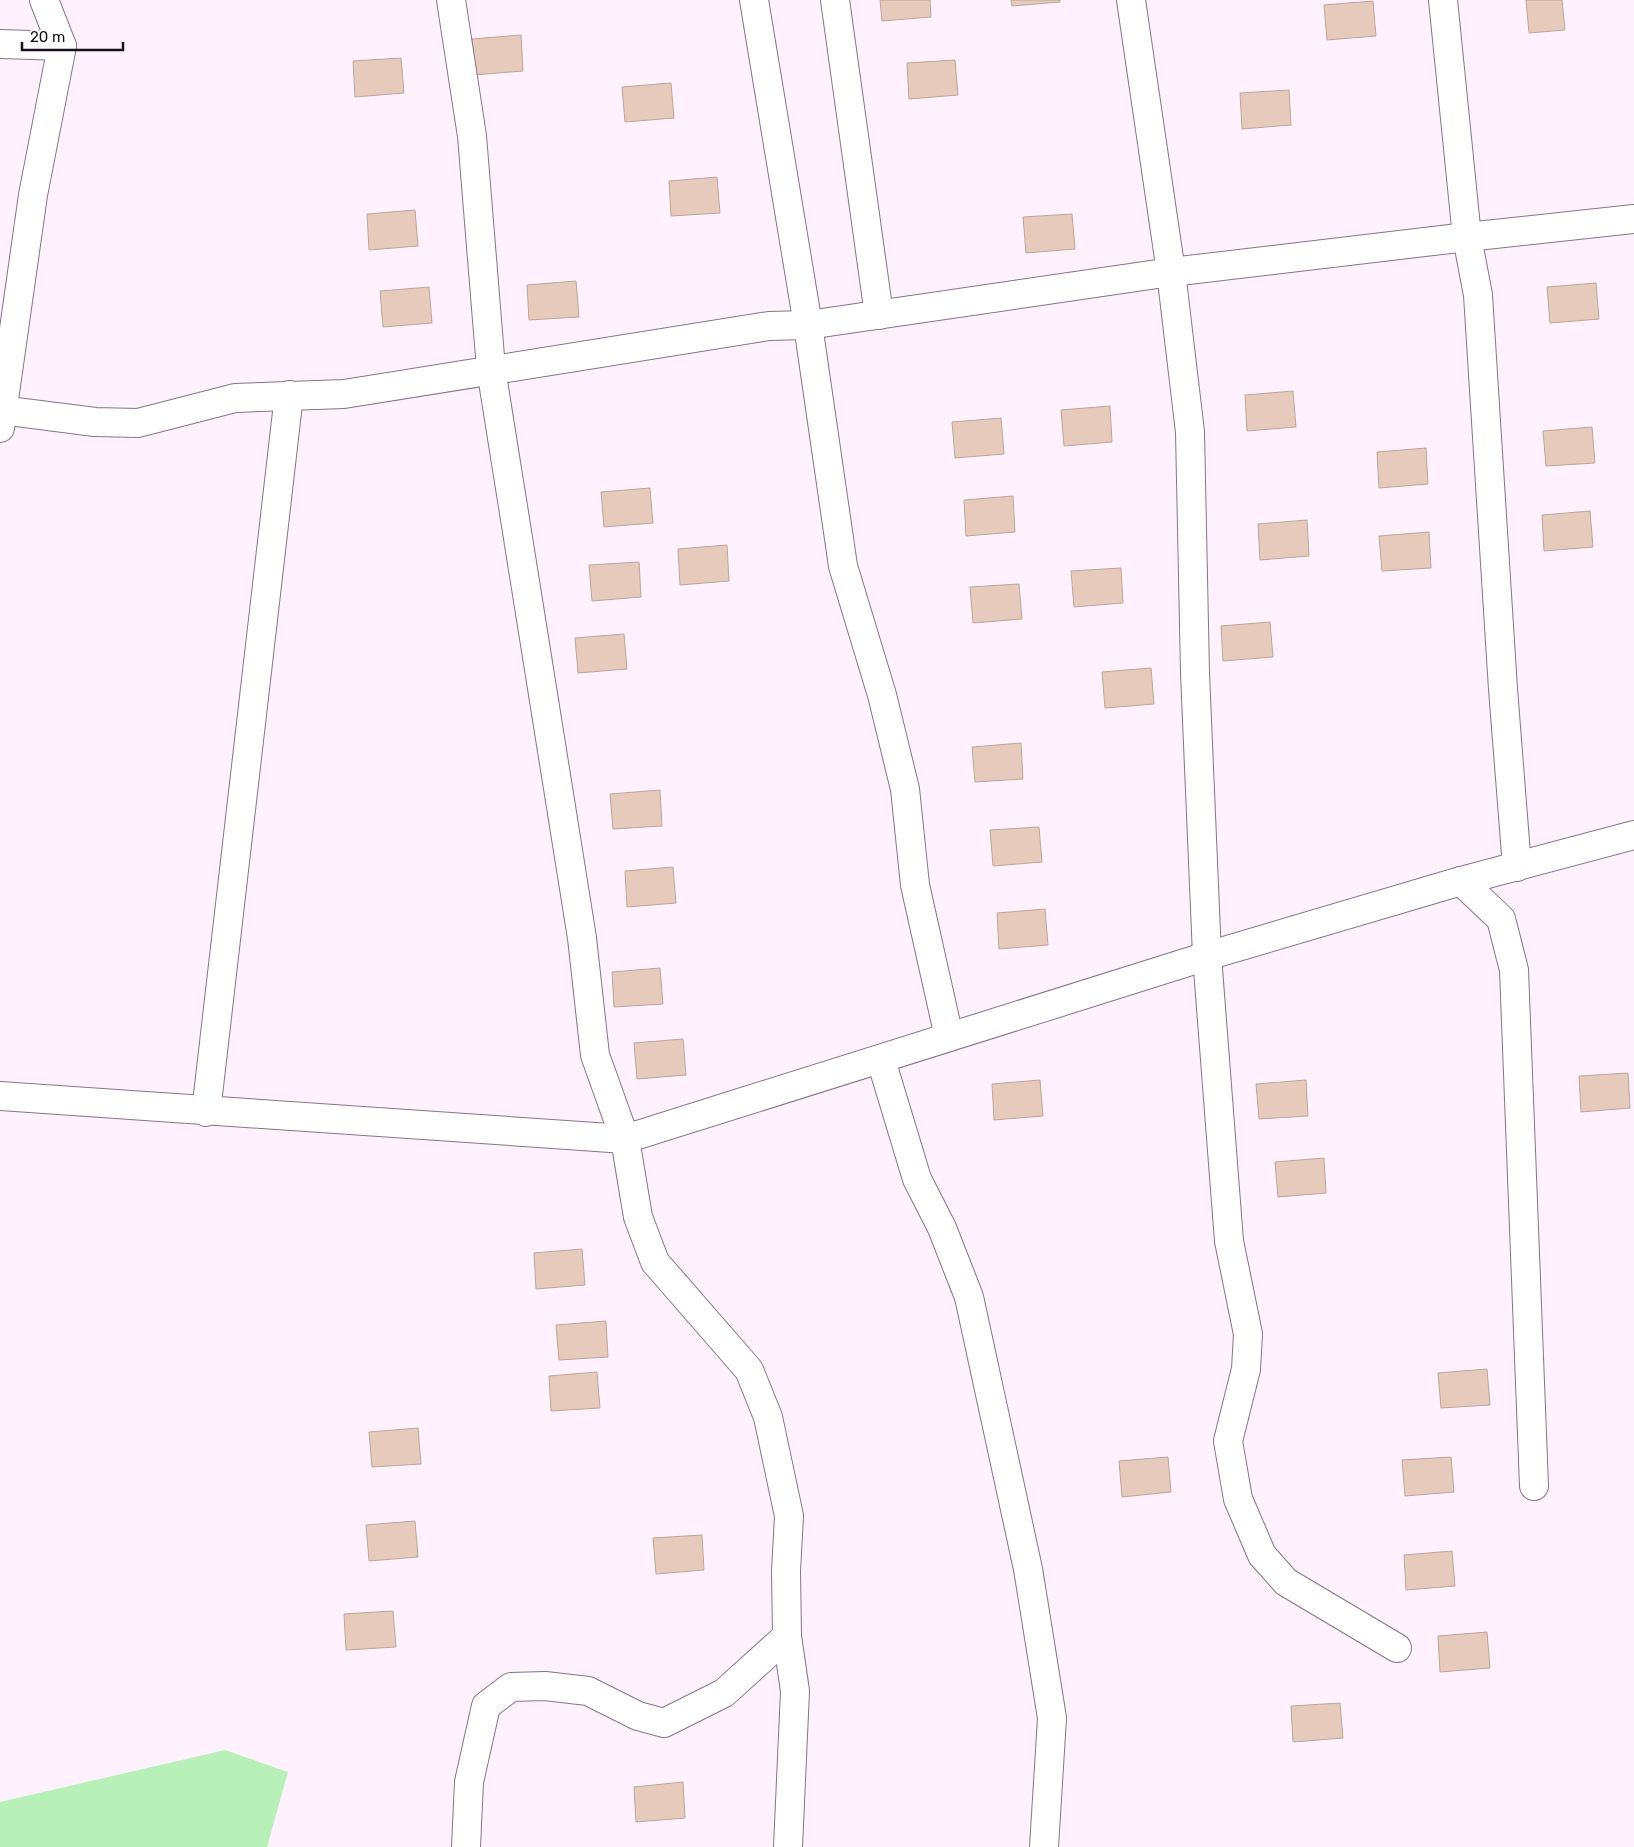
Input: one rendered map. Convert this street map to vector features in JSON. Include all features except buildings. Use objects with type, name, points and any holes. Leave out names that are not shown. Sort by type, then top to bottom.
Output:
[{"type":"street","points":[[44,0],[62,46],[34,195],[1,416],[138,423],[235,398],[344,394],[769,326],[808,325],[1171,272],[1634,219]]},
{"type":"street","points":[[450,0],[472,136],[491,369],[582,938],[595,1055],[625,1140],[638,1217],[654,1262],[749,1370],[768,1417],[789,1516],[786,1571],[787,1636],[796,1691],[788,1847]]},
{"type":"street","points":[[754,0],[808,325],[843,566],[882,695],[905,789],[916,885],[949,1037]]},
{"type":"street","points":[[835,0],[879,315]]},
{"type":"street","points":[[1132,0],[1171,272],[1190,432],[1195,673],[1206,956],[1229,1241],[1248,1334],[1246,1368],[1228,1441],[1238,1499],[1262,1555],[1286,1582],[1397,1648]]},
{"type":"street","points":[[1443,0],[1467,237],[1478,295],[1503,689],[1517,867]]},
{"type":"street","points":[[0,44],[62,46]]},
{"type":"street","points":[[206,1112],[290,395]]},
{"type":"street","points":[[0,1096],[625,1140],[1206,956],[1461,881],[1634,835]]},
{"type":"street","points":[[1461,881],[1502,919],[1514,970],[1534,1486]]},
{"type":"street","points":[[882,1060],[917,1179],[942,1228],[969,1297],[1028,1569],[1052,1718],[1044,1847]]},
{"type":"street","points":[[466,1847],[469,1782],[486,1706],[512,1687],[545,1686],[588,1691],[638,1716],[664,1724],[724,1693],[787,1636]]},
{"type":"green space","points":[[225,1750],[288,1772],[267,1847],[0,1847],[0,1802]]}]
